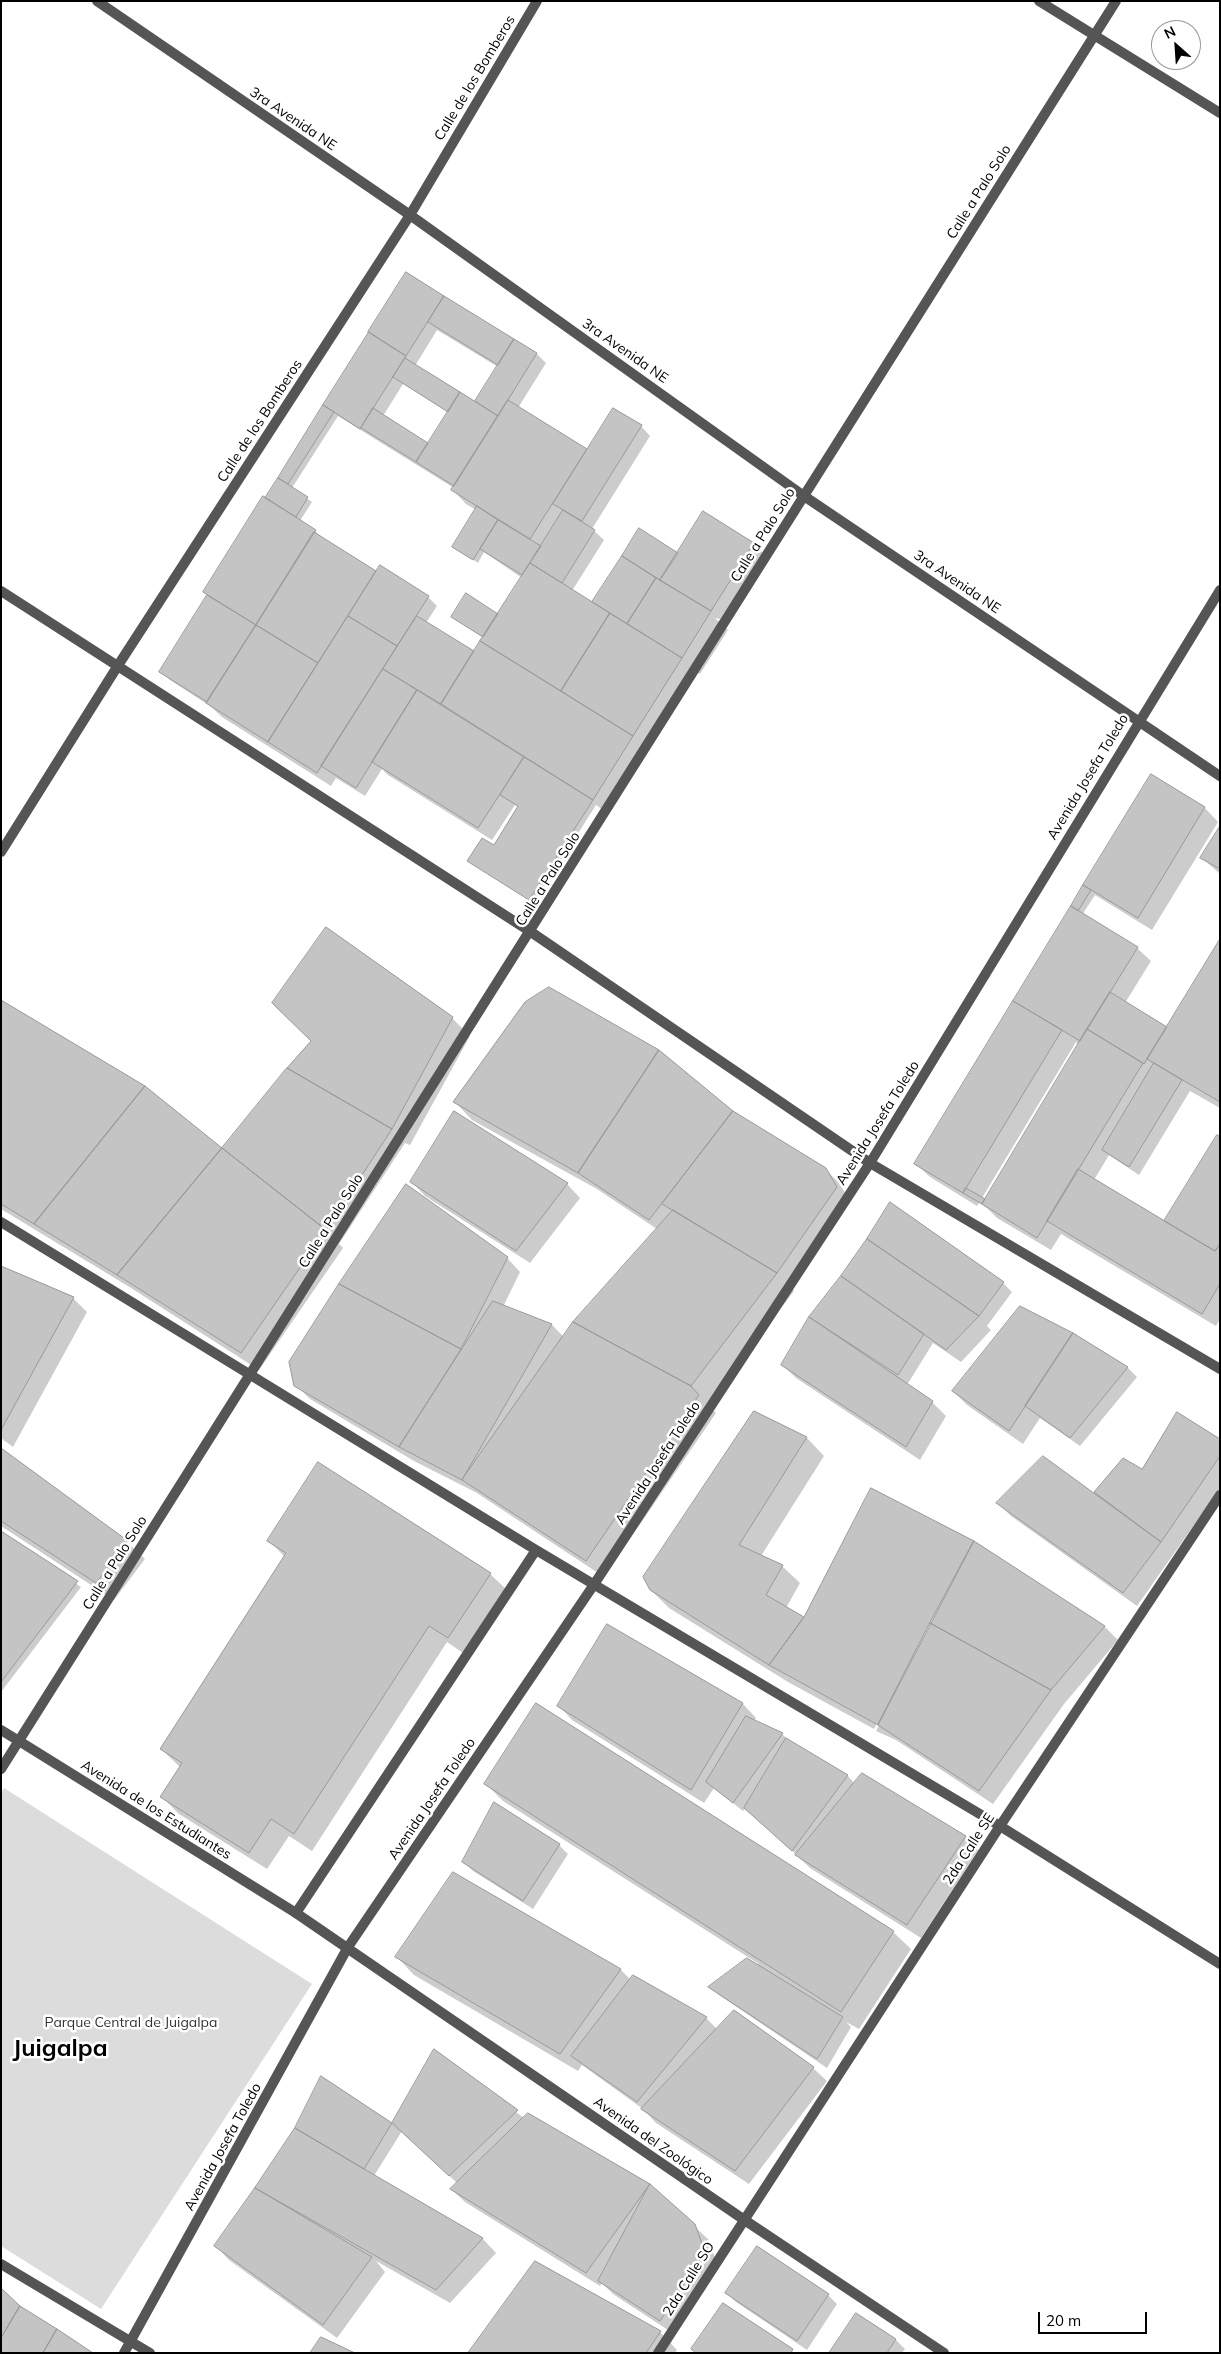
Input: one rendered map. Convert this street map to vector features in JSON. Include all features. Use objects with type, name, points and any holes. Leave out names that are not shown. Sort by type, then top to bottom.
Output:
[{"type":"street","name":"3ra Avenida NE","points":[[97,1],[410,215],[804,496],[1220,776]]},
{"type":"street","name":"Calle de los Bomberos","points":[[1,852],[117,667],[410,215],[537,1]]},
{"type":"street","points":[[1039,1],[1220,113]]},
{"type":"street","name":"Calle a Palo Solo","points":[[1,1769],[531,932],[1116,1]]},
{"type":"street","name":"Avenida Josefa Toledo","points":[[124,2353],[348,1947],[595,1584],[870,1163],[1220,590]]},
{"type":"street","points":[[1,591],[531,932],[870,1163],[1220,1369]]},
{"type":"street","points":[[1,1222],[536,1550],[1000,1826],[1220,1964]]},
{"type":"street","name":"2da Calle SE","points":[[743,2219],[1000,1826],[1220,1496]]},
{"type":"street","points":[[296,1913],[536,1550]]},
{"type":"street","name":"Avenida de los Estudiantes","points":[[1,1730],[348,1947]]},
{"type":"street","name":"Avenida del Zoológico","points":[[348,1947],[743,2219],[944,2353]]},
{"type":"street","name":"2da Calle SO","points":[[658,2353],[743,2219]]},
{"type":"street","points":[[1,2264],[150,2353]]},
{"type":"green space","name":"Parque Central de Juigalpa","points":[[4,1788],[312,1984],[101,2309],[1,2246],[1,1793]]},
{"type":"building","points":[[406,272],[444,296],[406,356],[368,332]]},
{"type":"building","points":[[444,296],[514,339],[498,365],[428,322]]},
{"type":"building","points":[[369,332],[406,356],[360,429],[323,405]]},
{"type":"building","points":[[514,339],[537,353],[498,416],[475,401]]},
{"type":"building","points":[[405,358],[460,392],[448,412],[393,377]]},
{"type":"building","points":[[460,392],[498,416],[454,486],[416,462]]},
{"type":"building","points":[[508,400],[587,449],[530,539],[451,490]]},
{"type":"building","points":[[323,405],[334,412],[288,484],[278,478]]},
{"type":"building","points":[[373,408],[428,443],[416,462],[361,428]]},
{"type":"building","points":[[613,408],[642,425],[582,521],[553,504]]},
{"type":"building","points":[[278,478],[308,497],[296,517],[265,498]]},
{"type":"building","points":[[263,496],[316,530],[256,625],[203,592]]},
{"type":"building","points":[[477,506],[498,520],[473,560],[452,547]]},
{"type":"building","points":[[563,510],[595,530],[562,583],[530,563]]},
{"type":"building","points":[[703,511],[754,543],[711,611],[660,580]]},
{"type":"building","points":[[498,520],[541,546],[522,575],[480,549]]},
{"type":"building","points":[[639,528],[678,553],[660,580],[622,556]]},
{"type":"building","points":[[314,532],[376,571],[318,663],[256,625]]},
{"type":"building","points":[[622,556],[656,578],[627,624],[592,602]]},
{"type":"building","points":[[530,563],[610,613],[561,691],[480,641]]},
{"type":"building","points":[[380,565],[429,596],[397,646],[348,616]]},
{"type":"building","points":[[656,578],[711,611],[682,658],[627,624]]},
{"type":"building","points":[[466,593],[498,614],[483,637],[451,617]]},
{"type":"building","points":[[207,595],[256,625],[207,702],[159,672]]},
{"type":"building","points":[[610,613],[682,658],[633,736],[561,691]]},
{"type":"building","points":[[348,616],[397,646],[317,773],[268,742]]},
{"type":"building","points":[[417,616],[474,651],[441,704],[383,669]]},
{"type":"building","points":[[256,625],[318,663],[268,742],[206,703]]},
{"type":"building","points":[[480,641],[633,736],[593,800],[441,704]]},
{"type":"building","points":[[383,669],[417,690],[356,788],[321,766]]},
{"type":"building","points":[[417,690],[524,757],[478,828],[372,762]]},
{"type":"building","points":[[524,757],[593,800],[529,900],[467,861],[482,838],[494,845],[518,806],[500,795]]},
{"type":"building","points":[[1151,774],[1205,807],[1138,918],[1083,885]]},
{"type":"building","points":[[1220,826],[1220,869],[1200,858]]},
{"type":"building","points":[[1083,885],[1091,890],[1078,911],[1071,906]]},
{"type":"building","points":[[1071,906],[1138,947],[1080,1041],[1013,1001]]},
{"type":"building","points":[[326,927],[453,1017],[392,1129],[287,1068],[311,1041],[272,1003]]},
{"type":"building","points":[[1220,939],[1220,1102],[1147,1059]]},
{"type":"building","points":[[549,987],[659,1050],[578,1173],[453,1102],[525,1002]]},
{"type":"building","points":[[1110,992],[1167,1027],[1144,1064],[1087,1029]]},
{"type":"building","points":[[1,1000],[145,1086],[34,1224],[1,1204]]},
{"type":"building","points":[[1013,1001],[1062,1030],[963,1193],[914,1164]]},
{"type":"building","points":[[1087,1029],[1143,1063],[1037,1238],[982,1204]]},
{"type":"building","points":[[659,1050],[733,1111],[649,1220],[578,1173]]},
{"type":"building","points":[[1154,1063],[1182,1080],[1129,1167],[1102,1150]]},
{"type":"building","points":[[287,1068],[392,1129],[326,1230],[222,1148]]},
{"type":"building","points":[[145,1086],[222,1148],[117,1275],[34,1224]]},
{"type":"building","points":[[454,1111],[568,1183],[516,1251],[410,1182]]},
{"type":"building","points":[[733,1111],[826,1168],[837,1187],[777,1273],[662,1204]]},
{"type":"building","points":[[1217,1135],[1220,1137],[1220,1244],[1215,1251],[1164,1221]]},
{"type":"building","points":[[222,1148],[326,1230],[241,1353],[117,1275]]},
{"type":"building","points":[[1078,1169],[1215,1251],[1220,1244],[1220,1284],[1202,1314],[1047,1221]]},
{"type":"building","points":[[406,1184],[508,1257],[461,1349],[339,1284]]},
{"type":"building","points":[[966,1188],[985,1199],[982,1204],[963,1193]]},
{"type":"building","points":[[890,1202],[1004,1282],[979,1316],[867,1239]]},
{"type":"building","points":[[673,1210],[777,1273],[691,1386],[573,1322]]},
{"type":"building","points":[[867,1239],[979,1316],[946,1350],[841,1276]]},
{"type":"building","points":[[1,1266],[74,1297],[1,1430]]},
{"type":"building","points":[[841,1276],[924,1334],[898,1375],[809,1317]]},
{"type":"building","points":[[339,1284],[461,1349],[399,1447],[294,1386],[289,1362]]},
{"type":"building","points":[[493,1301],[552,1324],[462,1480],[399,1447]]},
{"type":"building","points":[[1020,1306],[1073,1333],[1009,1431],[952,1391]]},
{"type":"building","points":[[809,1317],[933,1401],[906,1447],[781,1365]]},
{"type":"building","points":[[573,1322],[691,1386],[699,1395],[586,1561],[462,1480]]},
{"type":"building","points":[[1073,1333],[1128,1367],[1070,1438],[1025,1406]]},
{"type":"building","points":[[754,1411],[807,1437],[739,1545],[783,1565],[766,1595],[804,1617],[769,1665],[650,1590],[643,1577]]},
{"type":"building","points":[[1177,1412],[1220,1439],[1220,1456],[1161,1542],[1094,1492],[1123,1458],[1142,1469]]},
{"type":"building","points":[[1,1448],[128,1541],[96,1583],[1,1521]]},
{"type":"building","points":[[1043,1456],[1161,1542],[1123,1593],[996,1503]]},
{"type":"building","points":[[318,1462],[491,1573],[448,1638],[429,1626],[294,1834],[271,1819],[249,1853],[160,1797],[182,1763],[160,1749],[286,1553],[267,1541]]},
{"type":"building","points":[[871,1488],[974,1541],[878,1725],[769,1665],[804,1617]]},
{"type":"building","points":[[1,1531],[78,1581],[1,1682]]},
{"type":"building","points":[[974,1541],[1105,1626],[1051,1690],[930,1623]]},
{"type":"building","points":[[930,1623],[1051,1690],[979,1791],[878,1725]]},
{"type":"building","points":[[607,1624],[743,1703],[691,1790],[557,1706]]},
{"type":"building","points":[[536,1703],[894,1931],[841,2012],[484,1784]]},
{"type":"building","points":[[746,1716],[783,1733],[733,1803],[706,1782]]},
{"type":"building","points":[[786,1738],[848,1775],[792,1851],[744,1808]]},
{"type":"building","points":[[862,1773],[966,1836],[907,1925],[795,1855]]},
{"type":"building","points":[[494,1802],[560,1844],[523,1901],[462,1862]]},
{"type":"building","points":[[453,1872],[621,1969],[560,2054],[395,1957]]},
{"type":"building","points":[[747,1958],[843,2017],[817,2059],[708,1987]]},
{"type":"building","points":[[633,1975],[707,2017],[637,2102],[571,2056]]},
{"type":"building","points":[[734,2010],[814,2067],[735,2171],[641,2109]]},
{"type":"building","points":[[434,2049],[518,2110],[449,2176],[392,2123]]},
{"type":"building","points":[[321,2076],[392,2123],[364,2169],[295,2128]]},
{"type":"building","points":[[528,2113],[650,2184],[586,2273],[450,2189]]},
{"type":"building","points":[[295,2128],[483,2238],[436,2290],[255,2188]]},
{"type":"building","points":[[650,2184],[695,2224],[705,2252],[660,2321],[598,2281]]},
{"type":"building","points":[[255,2188],[372,2257],[323,2325],[214,2246]]},
{"type":"building","points":[[757,2246],[829,2294],[797,2341],[725,2293]]},
{"type":"building","points":[[535,2261],[661,2331],[646,2353],[468,2353]]},
{"type":"building","points":[[1,2288],[20,2306],[1,2338]]},
{"type":"building","points":[[723,2303],[793,2349],[791,2353],[696,2353],[691,2349]]},
{"type":"building","points":[[20,2306],[57,2329],[43,2353],[1,2353],[1,2338]]},
{"type":"building","points":[[856,2313],[896,2339],[887,2353],[829,2353]]},
{"type":"building","points":[[57,2329],[93,2353],[43,2353]]},
{"type":"building","points":[[321,2337],[355,2353],[310,2353]]},
{"type":"district","name":"Juigalpa","points":[[60,2049]]}]
